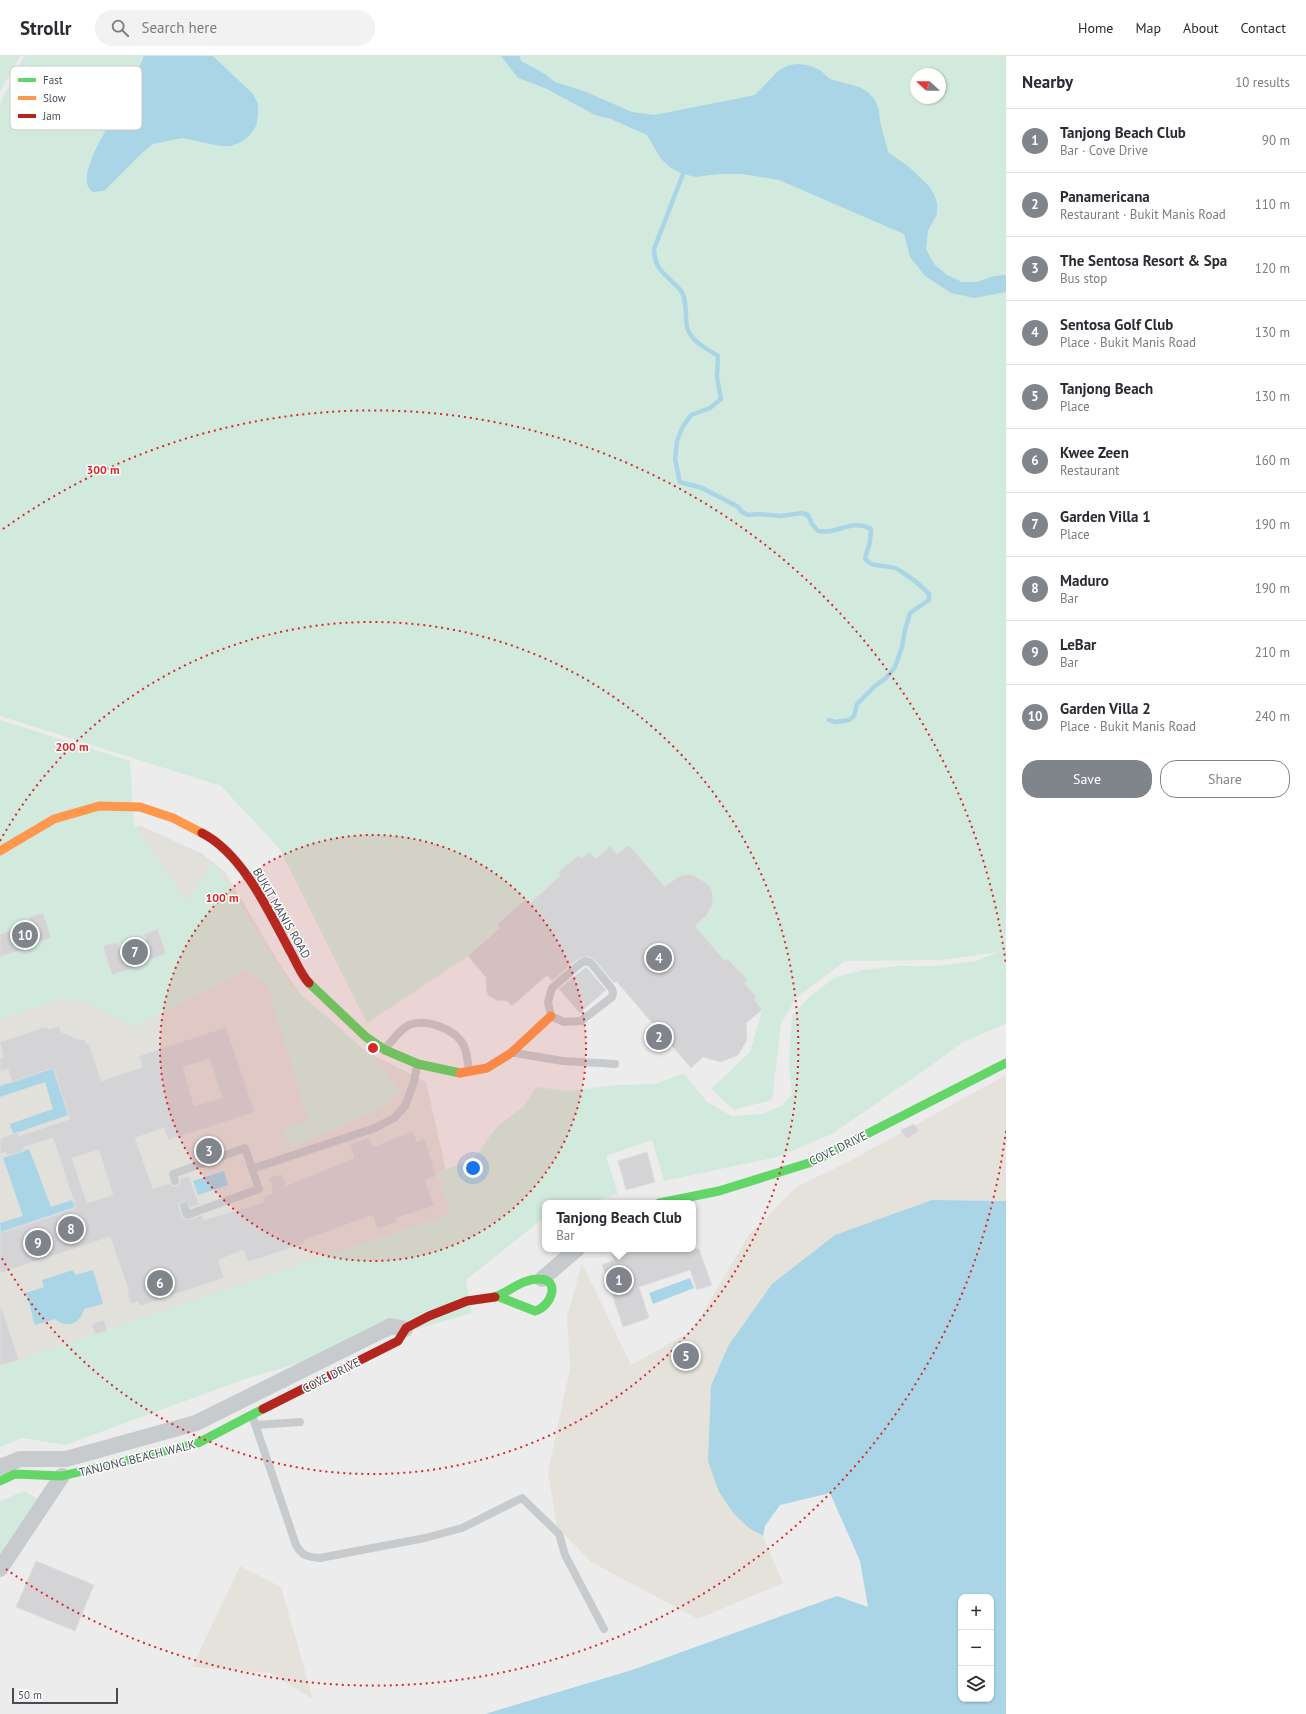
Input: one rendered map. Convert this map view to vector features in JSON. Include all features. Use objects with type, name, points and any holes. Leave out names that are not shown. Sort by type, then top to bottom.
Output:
[{"type":"street","name":"BUKIT MANIS ROAD","points":[[0,851],[54,819],[99,806],[140,807],[173,818],[210,837],[238,863],[254,886],[306,981],[366,1037],[385,1050],[418,1064],[458,1073],[487,1068],[511,1052],[551,1016]]},
{"type":"street","name":"COVE DRIVE","points":[[675,1200],[719,1191],[812,1162],[1006,1063]]},
{"type":"street","name":"COVE DRIVE","points":[[254,1420],[398,1341],[405,1329],[466,1301],[497,1296],[518,1284],[542,1279],[574,1252]]},
{"type":"street","points":[[497,1296],[528,1309],[539,1311],[544,1308],[550,1300],[552,1292],[551,1286],[542,1279]]},
{"type":"street","name":"COVE DRIVE","points":[[268,1388],[391,1326],[405,1329]]},
{"type":"street","name":"TANJONG BEACH WALK","points":[[0,1467],[20,1459],[66,1459],[196,1423],[268,1388]]},
{"type":"street","points":[[243,1400],[254,1420]]},
{"type":"street","name":"TANJONG BEACH WALK","points":[[0,1481],[15,1474],[62,1476],[198,1443],[254,1420]]},
{"type":"street","points":[[0,1569],[62,1476]]},
{"type":"lane","points":[[586,961],[591,963],[612,989],[612,997],[581,1021],[564,1022],[551,1016],[548,1002],[552,988],[581,963],[586,961]]},
{"type":"lane","points":[[385,1050],[395,1036],[409,1025],[423,1022],[434,1024],[448,1030],[465,1047],[469,1072]]},
{"type":"lane","points":[[511,1052],[563,1061],[615,1064]]},
{"type":"lane","points":[[252,1169],[375,1128],[394,1118],[405,1106],[414,1082],[418,1064]]},
{"type":"lane","points":[[175,1181],[173,1174],[245,1148],[259,1189],[187,1215],[184,1206]]},
{"type":"lane","points":[[300,1422],[254,1420],[296,1545],[301,1553],[309,1557],[320,1558],[425,1538],[462,1528],[522,1498],[559,1534],[565,1555],[604,1628]]},
{"type":"shaded area","points":[[141,826],[201,853],[225,872],[284,971],[316,1016],[356,1046],[426,1082],[456,1215],[0,1402],[0,865],[32,843]]},
{"type":"green space","points":[[0,56],[20,56],[14,66],[10,66],[10,74],[0,92]]},
{"type":"green space","points":[[24,56],[1006,56],[1006,1024],[963,1042],[832,1134],[777,1157],[664,1181],[652,1140],[606,1156],[618,1194],[596,1200],[542,1200],[542,1219],[466,1280],[472,1313],[248,1378],[65,1445],[22,1438],[0,1447],[0,1366],[450,1214],[437,1173],[473,1159],[497,1127],[523,1107],[536,1087],[568,1091],[616,1085],[655,1084],[684,1073],[707,1102],[732,1116],[762,1114],[783,1105],[792,1094],[789,1063],[792,1016],[810,996],[836,977],[863,970],[897,966],[936,966],[976,961],[998,952],[941,960],[845,961],[797,997],[781,1023],[772,1100],[734,1110],[711,1089],[750,1052],[762,1010],[753,999],[756,996],[745,984],[748,980],[729,959],[725,961],[695,926],[709,913],[712,908],[713,901],[713,895],[710,888],[701,879],[696,876],[682,876],[674,880],[662,890],[659,880],[629,845],[617,854],[610,846],[596,859],[589,852],[582,858],[579,855],[558,872],[560,876],[530,903],[525,899],[497,924],[500,928],[468,956],[367,1023],[279,848],[221,786],[0,716],[0,104],[10,84],[10,130],[142,130],[142,66],[19,66]]},
{"type":"green space","points":[[0,720],[130,761],[134,824],[187,902],[213,861],[291,986],[375,1059],[401,1091],[381,1108],[292,1148],[285,1139],[285,1129],[308,1120],[267,983],[244,970],[135,1027],[90,1004],[67,998],[0,1019]]},
{"type":"green space","points":[[24,1491],[43,1502],[46,1515],[35,1528],[0,1560],[0,1501]]},
{"type":"sand","points":[[1006,1075],[1006,1201],[932,1200],[772,1284],[728,1346],[711,1386],[758,1534],[763,1536],[783,1583],[698,1619],[591,1562],[557,1527],[548,1472],[570,1368],[567,1317],[582,1263],[631,1365],[692,1331],[748,1236],[796,1187],[846,1163]]},
{"type":"sand","points":[[240,1566],[281,1587],[313,1699],[270,1673],[192,1667]]},
{"type":"water","points":[[144,56],[213,56],[253,94],[258,104],[256,126],[250,135],[241,142],[231,146],[220,146],[182,138],[153,144],[104,191],[93,192],[87,185],[87,174],[91,160],[106,130],[142,130],[142,66],[140,66]]},
{"type":"water","points":[[501,56],[520,56],[521,61],[545,74],[555,82],[584,91],[632,112],[654,115],[755,95],[779,70],[789,65],[808,65],[820,70],[830,79],[859,87],[868,92],[875,100],[879,110],[880,121],[888,152],[909,167],[928,185],[934,194],[937,203],[937,214],[928,231],[926,249],[934,264],[947,275],[962,282],[977,282],[994,276],[1006,275],[1006,292],[974,298],[951,293],[925,276],[910,257],[904,234],[779,180],[742,174],[719,174],[696,177],[683,174],[671,168],[661,159],[647,135],[611,119],[595,115],[547,89],[518,78]]},
{"type":"water","points":[[53,1068],[68,1115],[13,1134],[10,1124],[53,1109],[45,1082],[0,1097],[0,1086]]},
{"type":"water","points":[[29,1149],[51,1207],[72,1200],[75,1207],[1,1232],[0,1223],[23,1216],[3,1158]]},
{"type":"water","points":[[224,1171],[228,1185],[198,1195],[193,1181]]},
{"type":"water","points":[[932,1200],[1006,1201],[1006,1714],[485,1714],[632,1670],[837,1596],[868,1607],[860,1561],[830,1493],[780,1505],[765,1526],[763,1536],[749,1528],[734,1514],[719,1492],[708,1461],[711,1386],[728,1346],[772,1284],[835,1235]]},
{"type":"water","points":[[73,1270],[75,1275],[93,1270],[103,1304],[84,1309],[79,1318],[72,1323],[64,1324],[55,1319],[35,1325],[26,1293],[44,1287],[42,1280]]},
{"type":"water","points":[[690,1278],[694,1288],[653,1304],[649,1293]]},
{"type":"building","points":[[629,845],[665,887],[683,875],[693,875],[707,883],[712,891],[713,900],[711,908],[706,916],[695,926],[725,961],[728,959],[748,980],[745,984],[756,996],[754,999],[762,1010],[746,1023],[747,1040],[738,1055],[721,1062],[703,1057],[691,1068],[616,981],[614,983],[595,960],[588,956],[578,959],[552,981],[547,975],[512,1006],[507,1001],[496,1000],[488,995],[486,977],[468,956],[500,928],[497,924],[526,899],[530,903],[560,876],[558,872],[579,855],[582,858],[589,852],[596,859],[610,846],[617,854]]},
{"type":"building","points":[[43,913],[51,938],[0,957],[0,934],[31,924],[29,917]]},
{"type":"building","points":[[158,929],[166,954],[144,961],[145,964],[112,975],[103,946],[117,942],[119,949],[146,940],[144,934]]},
{"type":"building","points":[[586,967],[606,990],[580,1013],[559,989]]},
{"type":"building","points":[[59,1026],[61,1032],[80,1040],[84,1039],[86,1043],[89,1044],[101,1081],[143,1067],[139,1056],[226,1027],[255,1112],[168,1140],[164,1128],[135,1138],[153,1189],[170,1183],[173,1186],[177,1186],[180,1183],[180,1179],[189,1176],[199,1205],[190,1208],[185,1201],[180,1203],[179,1207],[182,1217],[186,1220],[202,1215],[204,1220],[264,1202],[263,1197],[273,1193],[269,1178],[282,1174],[286,1186],[354,1158],[350,1144],[369,1138],[373,1147],[413,1131],[417,1142],[425,1139],[436,1176],[425,1180],[434,1206],[396,1218],[397,1222],[377,1229],[373,1215],[304,1240],[304,1244],[248,1262],[243,1250],[218,1260],[224,1278],[140,1306],[138,1301],[131,1304],[127,1292],[129,1291],[110,1237],[0,1273],[0,1233],[76,1208],[53,1138],[23,1147],[24,1151],[7,1156],[6,1152],[0,1154],[0,1139],[18,1132],[19,1136],[70,1119],[53,1068],[12,1082],[8,1069],[0,1072],[0,1058],[3,1057],[0,1042],[45,1027],[51,1029]],"holes":[[[210,1059],[222,1098],[194,1106],[183,1067]],[[99,1150],[113,1195],[87,1203],[72,1158]]]},
{"type":"building","points":[[914,1124],[919,1131],[907,1139],[901,1130]]},
{"type":"building","points":[[647,1152],[655,1182],[626,1190],[618,1161]]},
{"type":"building","points":[[696,1249],[699,1249],[712,1285],[697,1290],[690,1270],[639,1287],[649,1318],[623,1327],[602,1265],[614,1260],[611,1252],[696,1252]]},
{"type":"building","points":[[0,1309],[2,1309],[19,1360],[0,1365]]},
{"type":"building","points":[[104,1320],[107,1331],[95,1334],[92,1324]]},
{"type":"building","points":[[36,1561],[94,1585],[75,1631],[16,1607]]},
{"type":"waterway","points":[[683,174],[654,249],[655,257],[660,269],[683,295],[687,326],[690,335],[693,339],[718,356],[717,377],[721,399],[710,408],[691,415],[682,428],[677,441],[675,459],[680,482],[702,488],[738,507],[742,512],[748,515],[758,514],[781,516],[802,513],[808,515],[812,524],[818,531],[829,531],[855,525],[871,529],[870,542],[865,558],[868,562],[899,570],[915,581],[929,594],[929,600],[910,613],[902,647],[895,667],[886,678],[875,686],[857,704],[854,716],[849,720],[835,722],[829,720]]},
{"type":"traffic: fast","points":[[309,983],[366,1037],[385,1050],[418,1064],[460,1073]]},
{"type":"traffic: fast","points":[[674,1200],[719,1191],[812,1162],[1006,1063]]},
{"type":"traffic: fast","points":[[495,1297],[521,1283],[539,1279],[546,1280],[550,1283],[552,1288],[550,1299],[546,1304],[535,1311],[497,1296]]},
{"type":"traffic: fast","points":[[0,1481],[15,1474],[62,1476],[198,1443],[263,1409]]},
{"type":"traffic: slow","points":[[0,851],[54,819],[99,806],[140,807],[173,818],[202,833]]},
{"type":"traffic: slow","points":[[460,1073],[487,1068],[511,1053],[551,1016]]},
{"type":"traffic: jam","points":[[202,833],[217,842],[230,855],[254,885],[301,972],[309,983]]},
{"type":"traffic: jam","points":[[263,1409],[398,1341],[406,1328],[429,1316],[467,1301],[495,1297]]},
{"type":"place","name":"Garden Villa 2","points":[[25,935]]},
{"type":"place","name":"Garden Villa 1","points":[[135,952]]},
{"type":"place","name":"Sentosa Golf Club","points":[[659,958]]},
{"type":"place","name":"Panamericana","points":[[659,1037]]},
{"type":"place","name":"The Sentosa Resort & Spa","points":[[209,1151]]},
{"type":"place","name":"Maduro","points":[[71,1229]]},
{"type":"place","name":"LeBar","points":[[38,1243]]},
{"type":"place","name":"Tanjong Beach Club","points":[[619,1280]]},
{"type":"place","name":"Kwee Zeen","points":[[160,1283]]},
{"type":"place","name":"Tanjong Beach","points":[[686,1356]]}]
